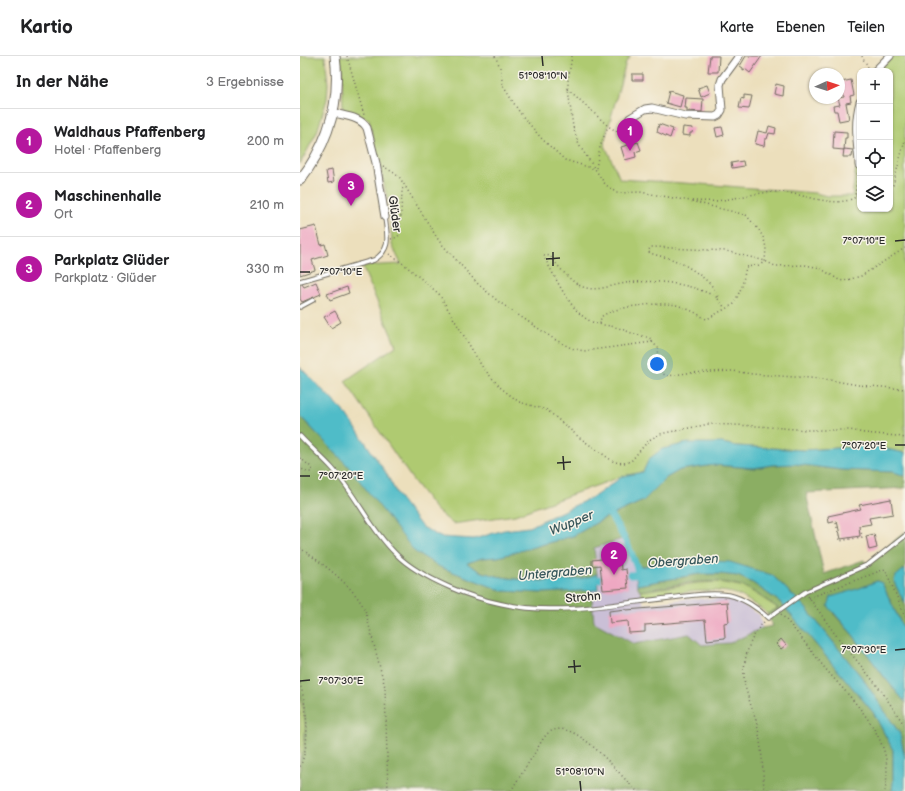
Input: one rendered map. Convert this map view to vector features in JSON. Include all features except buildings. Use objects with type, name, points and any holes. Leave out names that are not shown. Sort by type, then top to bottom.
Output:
[{"type":"main road","points":[[300,180],[309,168],[324,142],[334,113],[337,83],[335,56]]},
{"type":"street","points":[[624,127],[630,118],[645,109],[652,108],[685,116],[715,117],[719,115],[722,110],[720,85],[722,79],[739,56]]},
{"type":"street","points":[[878,68],[890,56]]},
{"type":"street","points":[[857,140],[856,131],[860,104]]},
{"type":"street","points":[[334,113],[359,120],[365,124],[367,128]]},
{"type":"street","name":"Glüder","points":[[367,128],[376,163],[385,217]]},
{"type":"lane","name":"Glüder","points":[[384,251],[388,241],[385,217]]},
{"type":"lane","points":[[300,281],[374,260],[384,251]]},
{"type":"lane","points":[[300,307],[313,300]]},
{"type":"lane","name":"Strohn","points":[[300,436],[332,468],[384,540],[397,555],[415,568],[458,591],[482,600],[546,610],[594,607],[693,595],[726,595],[744,600],[768,618]]},
{"type":"lane","points":[[768,618],[797,596],[869,564],[905,536]]},
{"type":"path","points":[[347,56],[367,128]]},
{"type":"path","points":[[495,56],[500,67],[503,86],[520,113],[542,138],[565,160],[595,169]]},
{"type":"path","points":[[572,56],[568,89],[573,127],[579,145],[605,184],[610,189],[618,193],[640,192],[690,201],[746,215],[759,230],[766,248],[765,261],[760,265],[746,267],[742,286],[736,301],[731,307],[725,308],[707,319],[689,310],[665,303],[626,308],[606,314],[601,317],[600,324]]},
{"type":"path","points":[[862,56],[863,60],[868,66],[868,68]]},
{"type":"path","points":[[568,89],[608,126],[616,131],[624,127]]},
{"type":"path","points":[[595,169],[600,147],[608,126]]},
{"type":"path","points":[[893,185],[905,140]]},
{"type":"path","points":[[376,163],[394,173],[406,186],[439,241],[478,284],[499,302],[554,339],[571,348],[584,351],[652,342]]},
{"type":"path","points":[[690,201],[722,200],[752,194],[778,192],[839,202],[851,200],[856,195],[855,186],[857,176]]},
{"type":"path","points":[[388,241],[398,237],[400,232],[402,222],[402,189],[406,186]]},
{"type":"path","points":[[725,308],[718,298],[715,290],[692,270],[679,262],[650,253],[648,251],[654,247],[726,251],[765,261],[776,266],[810,265],[820,268],[839,280],[844,281],[861,276],[905,248]]},
{"type":"path","points":[[384,251],[405,265],[439,294],[484,368],[496,383],[519,402],[547,410],[591,447],[611,460],[620,463],[631,461],[640,449],[656,435],[709,424],[808,430],[850,430],[905,438]]},
{"type":"path","points":[[718,298],[692,288],[661,283],[633,282],[597,288],[587,288],[574,281],[550,256],[545,255],[545,259],[572,305],[594,323],[614,326],[651,339],[658,348],[660,369],[663,374],[668,376],[687,373],[733,371],[752,374],[824,379],[905,389]]},
{"type":"path","points":[[300,458],[312,470],[311,472],[308,472],[300,468]]},
{"type":"path","points":[[836,523],[840,541],[862,537],[861,530]]},
{"type":"path","points":[[300,548],[337,577],[359,599],[365,610],[385,687],[388,791]]},
{"type":"path","points":[[809,598],[885,569],[905,616]]},
{"type":"path","points":[[805,592],[835,634],[880,689],[905,726]]},
{"type":"path","points":[[779,611],[857,706],[875,731],[881,743],[887,762],[885,791]]},
{"type":"path","points":[[764,791],[760,740],[755,716],[746,689],[745,679],[746,662],[751,639],[759,626],[768,618]]},
{"type":"path","points":[[300,683],[304,701],[307,732],[305,750],[300,767]]},
{"type":"path","points":[[511,791],[543,739],[553,730],[560,729],[573,733],[598,750],[637,791]]},
{"type":"shaded area","points":[[628,537],[639,586],[637,586],[644,604],[685,599],[732,598],[760,615],[762,628],[730,643],[702,645],[689,634],[634,644],[594,622],[591,590],[599,591],[594,548]]},
{"type":"green space","points":[[300,56],[325,56],[328,84],[327,99],[317,132],[300,164]]},
{"type":"green space","points":[[339,56],[631,56],[626,62],[604,143],[620,179],[815,193],[827,196],[852,196],[856,165],[857,212],[893,212],[893,68],[882,68],[893,56],[905,56],[905,453],[872,446],[803,450],[737,446],[722,443],[649,459],[643,472],[623,476],[515,515],[453,524],[436,510],[412,479],[345,381],[396,346],[362,266],[401,264],[392,245],[388,202],[369,119],[343,112],[342,66]]},
{"type":"green space","points":[[300,416],[348,466],[440,567],[503,591],[543,593],[591,590],[594,622],[634,644],[689,634],[702,645],[730,643],[762,628],[773,626],[767,614],[778,608],[748,589],[731,584],[705,582],[679,584],[640,591],[637,585],[699,574],[738,576],[753,583],[780,602],[873,712],[893,750],[892,791],[300,791],[300,761],[304,750],[305,727],[300,689]]},
{"type":"green space","points":[[795,464],[842,470],[894,472],[905,476],[905,488],[806,493],[824,574],[864,560],[866,564],[905,532],[905,570],[903,570],[894,582],[905,604],[905,632],[882,583],[877,581],[860,588],[833,613],[853,635],[905,702],[905,758],[900,734],[863,679],[805,607],[772,575],[697,560],[635,567],[628,537],[594,548],[597,574],[571,580],[538,581],[506,578],[491,575],[466,563],[482,558],[498,557],[573,536],[603,519],[643,501],[666,478],[680,470],[714,465],[754,468],[772,465]]},
{"type":"green space","points":[[719,582],[745,587],[778,608],[767,614],[762,609],[742,597],[726,592],[703,591],[642,598],[640,591],[698,583]]},
{"type":"green space","points":[[300,670],[312,723],[300,776]]},
{"type":"water","name":"Wupper","points":[[300,367],[347,415],[386,473],[398,496],[421,526],[440,537],[474,539],[504,530],[529,527],[595,496],[623,476],[643,472],[649,459],[662,449],[688,443],[722,443],[737,446],[803,450],[872,446],[905,453],[905,476],[894,472],[842,470],[795,464],[772,465],[754,468],[714,465],[680,470],[666,478],[643,501],[603,519],[573,536],[498,557],[482,558],[467,563],[480,571],[491,575],[522,580],[571,580],[597,574],[598,590],[543,593],[503,591],[440,567],[415,552],[348,466],[300,416]]},
{"type":"water","points":[[697,560],[730,562],[772,575],[805,607],[863,679],[900,734],[905,758],[905,791],[892,791],[893,750],[873,712],[780,602],[753,583],[738,576],[699,574],[637,585],[635,567]]},
{"type":"water","points":[[905,570],[905,604],[894,582],[895,577]]},
{"type":"water","points":[[877,581],[882,583],[905,632],[905,702],[853,635],[828,606],[831,597]]},
{"type":"waterway","points":[[606,509],[625,540],[639,574]]},
{"type":"waterway","name":"Obergraben","points":[[631,575],[645,574]]},
{"type":"waterway","name":"Untergraben","points":[[588,581],[602,579]]},
{"type":"place","name":"Waldhaus Pfaffenberg","points":[[630,151]]},
{"type":"place","name":"Parkplatz Glüder","points":[[351,206]]},
{"type":"place","name":"Maschinenhalle","points":[[614,575]]}]
